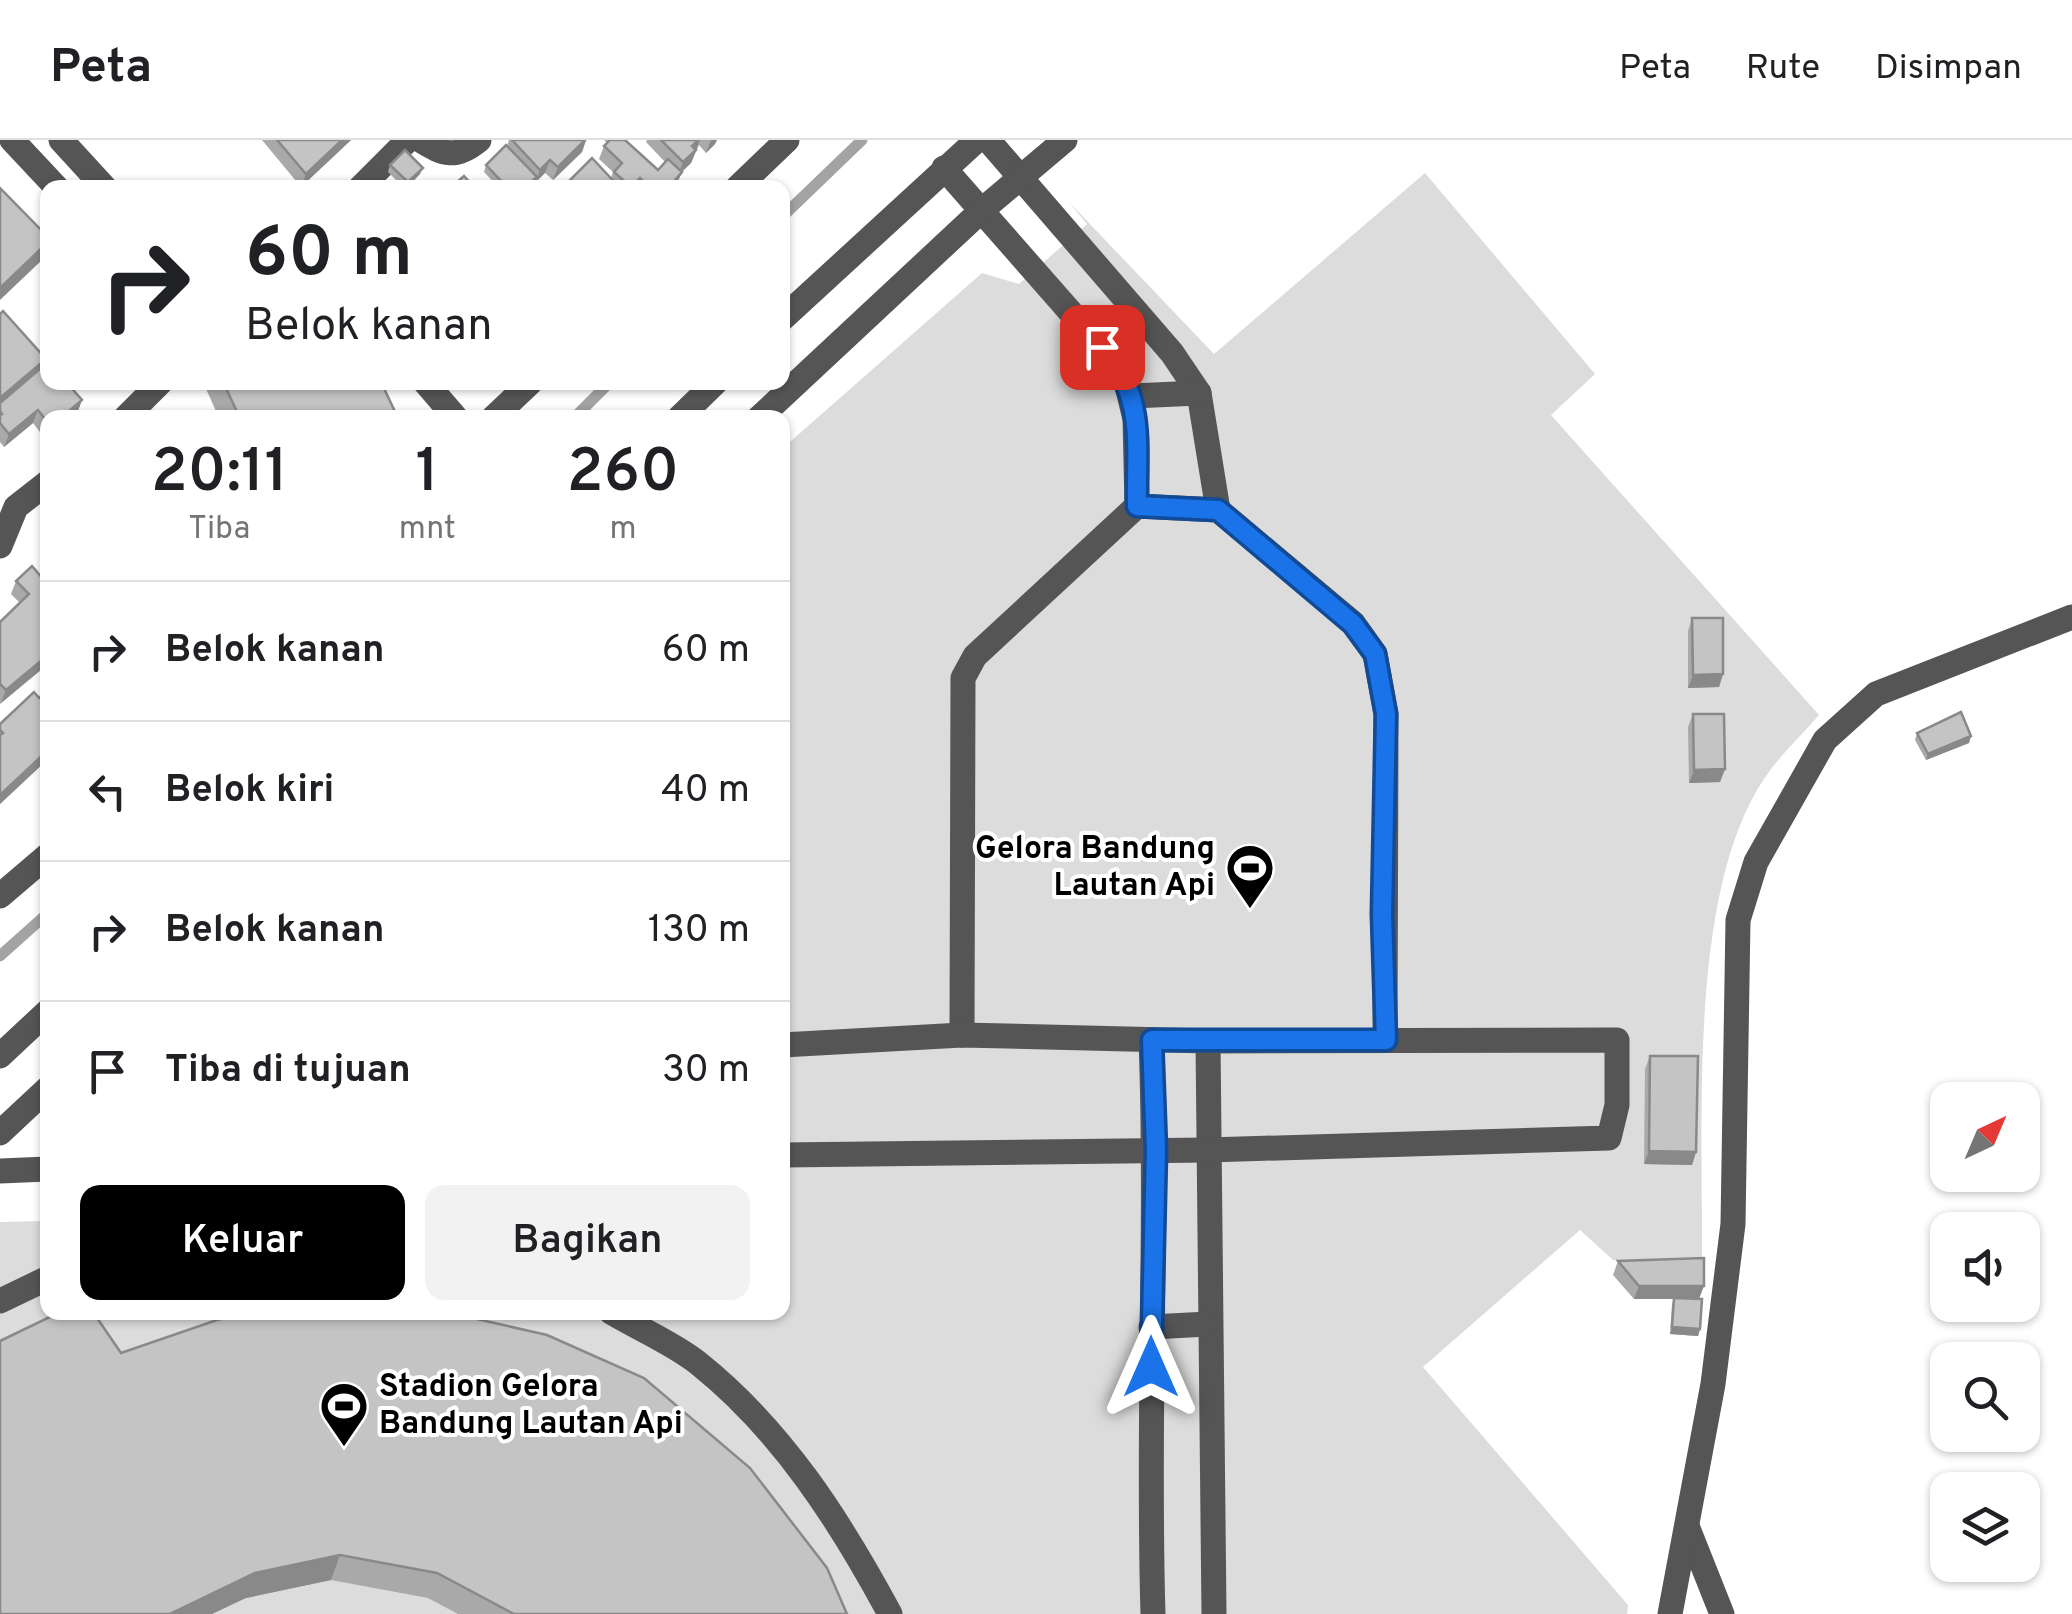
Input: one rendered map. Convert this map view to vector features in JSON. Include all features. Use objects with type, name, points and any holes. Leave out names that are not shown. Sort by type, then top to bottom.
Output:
[{"type":"street","points":[[12,140],[49,180]]},
{"type":"street","points":[[62,140],[97,180]]},
{"type":"street","points":[[368,180],[408,140]]},
{"type":"street","points":[[420,140],[443,154],[462,154],[479,140]]},
{"type":"street","points":[[746,180],[787,140]]},
{"type":"street","points":[[790,312],[977,140]]},
{"type":"street","points":[[988,140],[1172,353],[1199,394],[1218,510]]},
{"type":"street","points":[[790,390],[982,210],[1065,140]]},
{"type":"street","points":[[944,168],[1124,373],[1132,396],[1137,506]]},
{"type":"street","points":[[132,410],[150,390]]},
{"type":"street","points":[[432,390],[449,410]]},
{"type":"street","points":[[501,410],[523,390]]},
{"type":"street","points":[[687,410],[708,390]]},
{"type":"street","points":[[769,410],[790,390]]},
{"type":"street","points":[[1132,396],[1199,394]]},
{"type":"street","points":[[0,546],[8,498],[40,485]]},
{"type":"street","points":[[962,1035],[963,678],[975,656],[1137,506],[1218,510],[1353,624],[1375,654],[1386,714],[1382,914],[1386,1040]]},
{"type":"street","points":[[1670,1614],[1713,1384],[1733,1224],[1738,920],[1756,862],[1826,740],[1876,694],[2072,617]]},
{"type":"street","points":[[0,896],[40,861]]},
{"type":"street","points":[[0,1056],[40,1022]]},
{"type":"street","points":[[790,1045],[962,1035],[1208,1041],[1617,1040],[1617,1105],[1609,1138],[1208,1150],[790,1155]]},
{"type":"street","points":[[1152,1040],[1156,1150],[1150,1328],[1153,1614]]},
{"type":"street","points":[[1208,1041],[1214,1614]]},
{"type":"street","points":[[0,1133],[40,1096]]},
{"type":"street","points":[[0,1171],[40,1169]]},
{"type":"street","points":[[0,1301],[40,1282]]},
{"type":"street","points":[[625,1320],[697,1362],[794,1458],[854,1547],[890,1614]]},
{"type":"street","points":[[1150,1328],[1208,1324]]},
{"type":"street","points":[[1686,1525],[1722,1614]]},
{"type":"shaded area","name":"Gelora Bandung Lautan Api","points":[[1425,173],[1595,374],[1551,415],[1819,715],[1764,779],[1740,826],[1722,882],[1705,1010],[1702,1258],[1613,1260],[1580,1230],[1423,1367],[1628,1605],[1627,1614],[0,1614],[0,1222],[40,1221],[40,1320],[790,1320],[790,442],[982,273],[1019,284],[1087,224],[1068,201],[1214,354]]},
{"type":"building","points":[[277,140],[342,140],[306,174]]},
{"type":"building","points":[[512,140],[585,140],[558,167],[550,160],[540,170]]},
{"type":"building","points":[[610,140],[625,140],[658,170],[668,159],[682,172],[675,180],[623,180],[614,172],[622,163],[604,146]]},
{"type":"building","points":[[661,140],[698,140],[692,146],[696,150],[683,162]]},
{"type":"building","points":[[506,145],[537,177],[500,180],[486,165]]},
{"type":"building","points":[[405,150],[423,168],[406,180],[390,165]]},
{"type":"building","points":[[592,158],[613,180],[570,180]]},
{"type":"building","points":[[0,188],[40,229],[40,250],[0,288]]},
{"type":"building","points":[[3,311],[40,352],[40,364],[0,398]]},
{"type":"building","points":[[40,369],[40,390],[73,390],[82,400],[70,410],[38,410],[9,434],[0,423],[0,403]]},
{"type":"building","points":[[227,390],[385,390],[394,410],[236,410]]},
{"type":"building","points":[[32,566],[40,575],[40,662],[6,690],[0,684],[0,622],[29,594],[16,581]]},
{"type":"building","points":[[1692,618],[1723,618],[1723,674],[1693,675]]},
{"type":"building","points":[[34,692],[39,698],[40,758],[0,795],[0,724]]},
{"type":"building","points":[[1961,712],[1971,736],[1928,754],[1917,733]]},
{"type":"building","points":[[1693,714],[1724,714],[1725,769],[1694,770]]},
{"type":"building","points":[[1650,1056],[1698,1056],[1696,1152],[1649,1151]]},
{"type":"building","points":[[1704,1258],[1704,1286],[1639,1286],[1618,1261]]},
{"type":"building","points":[[1674,1298],[1702,1299],[1700,1329],[1672,1327]]},
{"type":"building","name":"Stadion Gelora Bandung Lautan Api","points":[[43,1320],[98,1320],[121,1353],[217,1320],[481,1320],[547,1335],[644,1378],[750,1468],[827,1568],[847,1614],[514,1614],[437,1573],[340,1555],[255,1573],[170,1614],[0,1614],[0,1341]]},
{"type":"waterway","points":[[790,209],[862,140]]},
{"type":"waterway","points":[[582,410],[602,390]]},
{"type":"waterway","points":[[0,956],[40,920]]},
{"type":"place","name":"Gelora Bandung Lautan Api","points":[[1250,910]]},
{"type":"place","name":"Stadion Gelora Bandung Lautan Api","points":[[344,1448]]},
{"type":"route","points":[[1102,347],[1124,373],[1132,396],[1137,506],[1218,510],[1353,624],[1375,654],[1386,714],[1382,914],[1386,1040],[1152,1040],[1156,1150],[1151,1367]]}]
